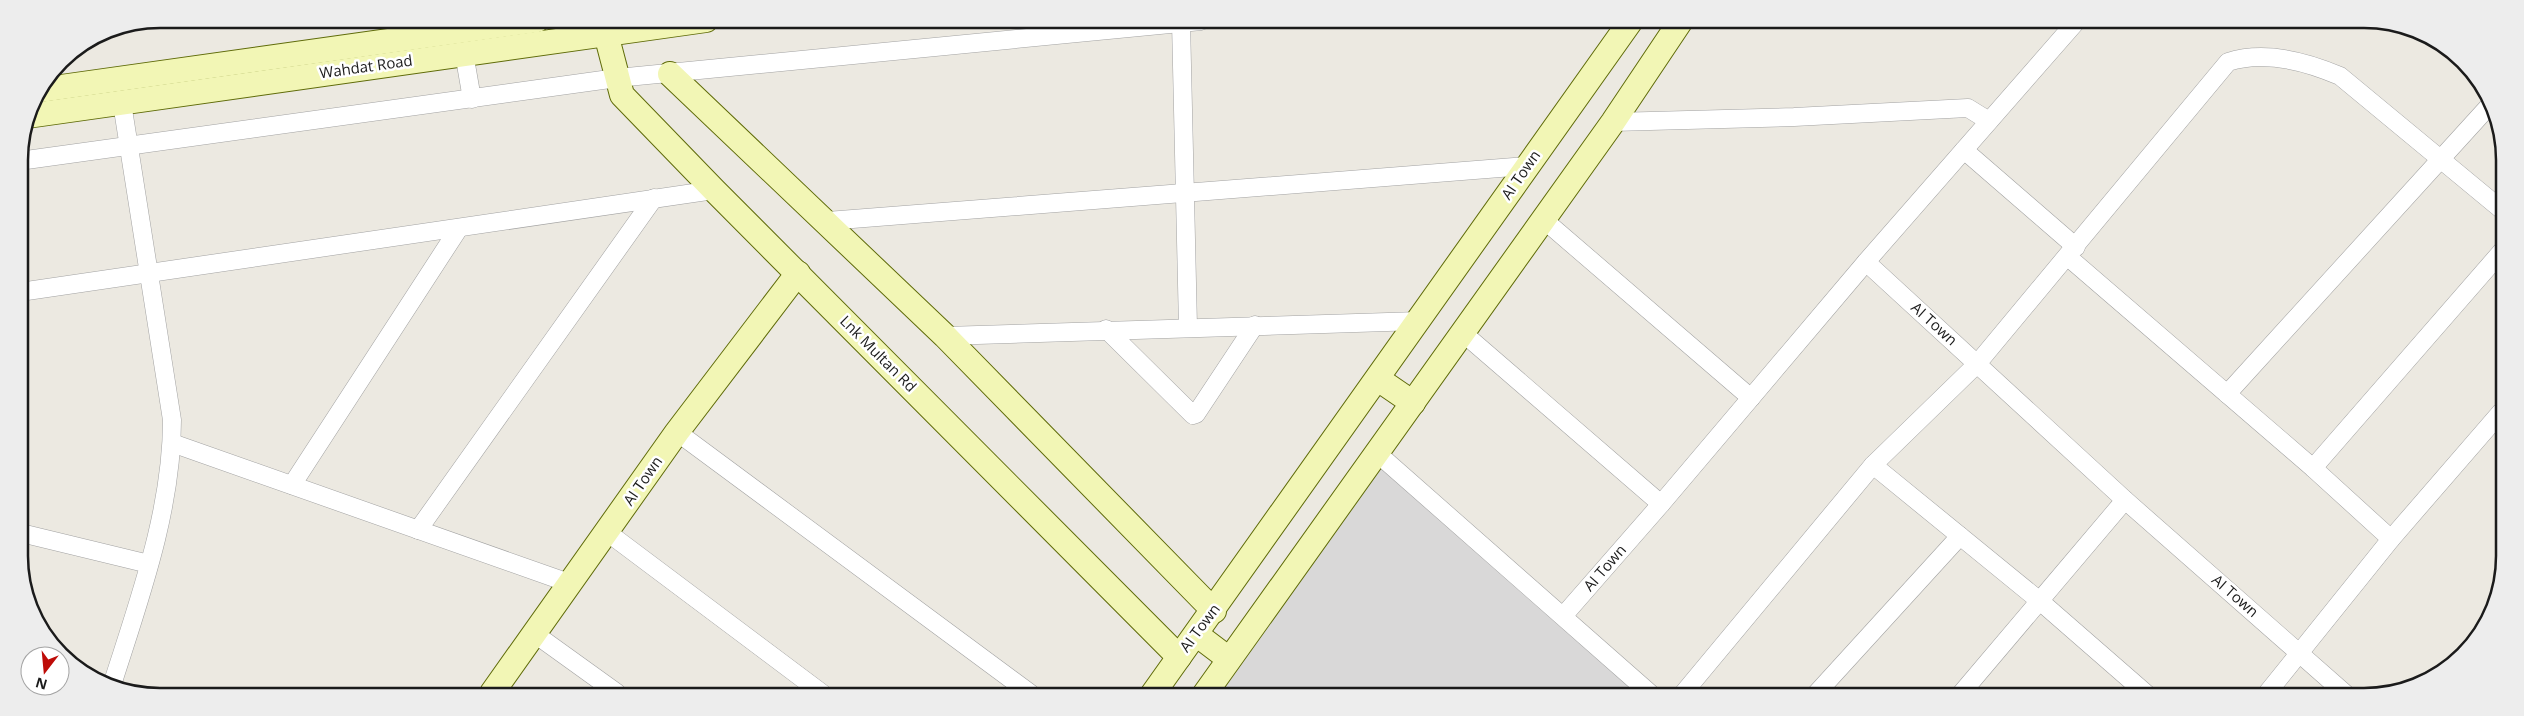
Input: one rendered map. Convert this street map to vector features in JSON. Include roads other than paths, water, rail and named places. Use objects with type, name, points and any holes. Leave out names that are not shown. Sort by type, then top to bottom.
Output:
[{"type":"street","name":"Wahdat Road","points":[[36,115],[391,64],[464,34],[495,28]]},
{"type":"street","name":"Wahdat Road","points":[[49,89],[390,30],[464,34],[606,34],[649,28]]},
{"type":"street","points":[[28,160],[617,78],[1122,28]]},
{"type":"street","points":[[1181,28],[1188,327]]},
{"type":"street","name":"AI Town","points":[[1156,688],[1214,610],[1626,28]]},
{"type":"street","points":[[1212,688],[1229,659],[1544,220],[1676,28]]},
{"type":"street","points":[[1866,262],[2071,28]]},
{"type":"street","points":[[390,30],[391,64]]},
{"type":"street","points":[[464,34],[472,99]]},
{"type":"street","name":"Lnk Multan Rd","points":[[606,34],[622,94],[714,190],[1178,657]]},
{"type":"street","points":[[1688,688],[1873,465],[1977,364],[2228,62],[2246,56],[2275,58],[2314,65],[2340,76],[2496,205]]},
{"type":"street","points":[[670,74],[827,221],[945,336],[1214,610]]},
{"type":"street","points":[[114,680],[149,564],[170,476],[172,443],[172,420],[122,103]]},
{"type":"street","points":[[1613,122],[1794,117],[1968,108],[1989,121]]},
{"type":"street","points":[[2227,394],[2486,110]]},
{"type":"street","points":[[1964,150],[2227,394],[2313,468],[2391,539]]},
{"type":"street","points":[[827,221],[1527,166]]},
{"type":"street","points":[[28,291],[714,190]]},
{"type":"street","points":[[418,530],[654,198]]},
{"type":"street","points":[[1544,220],[1751,398]]},
{"type":"street","points":[[292,485],[459,228]]},
{"type":"street","points":[[2313,468],[2496,258]]},
{"type":"street","name":"AI Town","points":[[1564,615],[1661,504],[1866,262],[2125,500],[2339,688]]},
{"type":"street","name":"AI Town","points":[[496,688],[677,432],[798,273]]},
{"type":"street","points":[[945,336],[1106,329],[1418,321]]},
{"type":"street","points":[[1106,329],[1193,415],[1196,414],[1256,325]]},
{"type":"street","points":[[1463,333],[1661,504]]},
{"type":"street","points":[[1378,379],[1413,403]]},
{"type":"street","points":[[2271,688],[2391,539],[2496,418]]},
{"type":"street","points":[[677,432],[1023,688]]},
{"type":"street","points":[[172,443],[569,583]]},
{"type":"street","points":[[1377,453],[1564,615],[1644,688]]},
{"type":"street","points":[[1873,465],[2041,602],[2141,688]]},
{"type":"street","points":[[1966,688],[2041,602],[2125,500]]},
{"type":"street","points":[[607,532],[815,688]]},
{"type":"street","points":[[28,534],[149,564]]},
{"type":"street","points":[[1821,688],[1960,536]]},
{"type":"street","points":[[535,634],[609,688]]},
{"type":"street","points":[[1196,634],[1229,659]]}]
